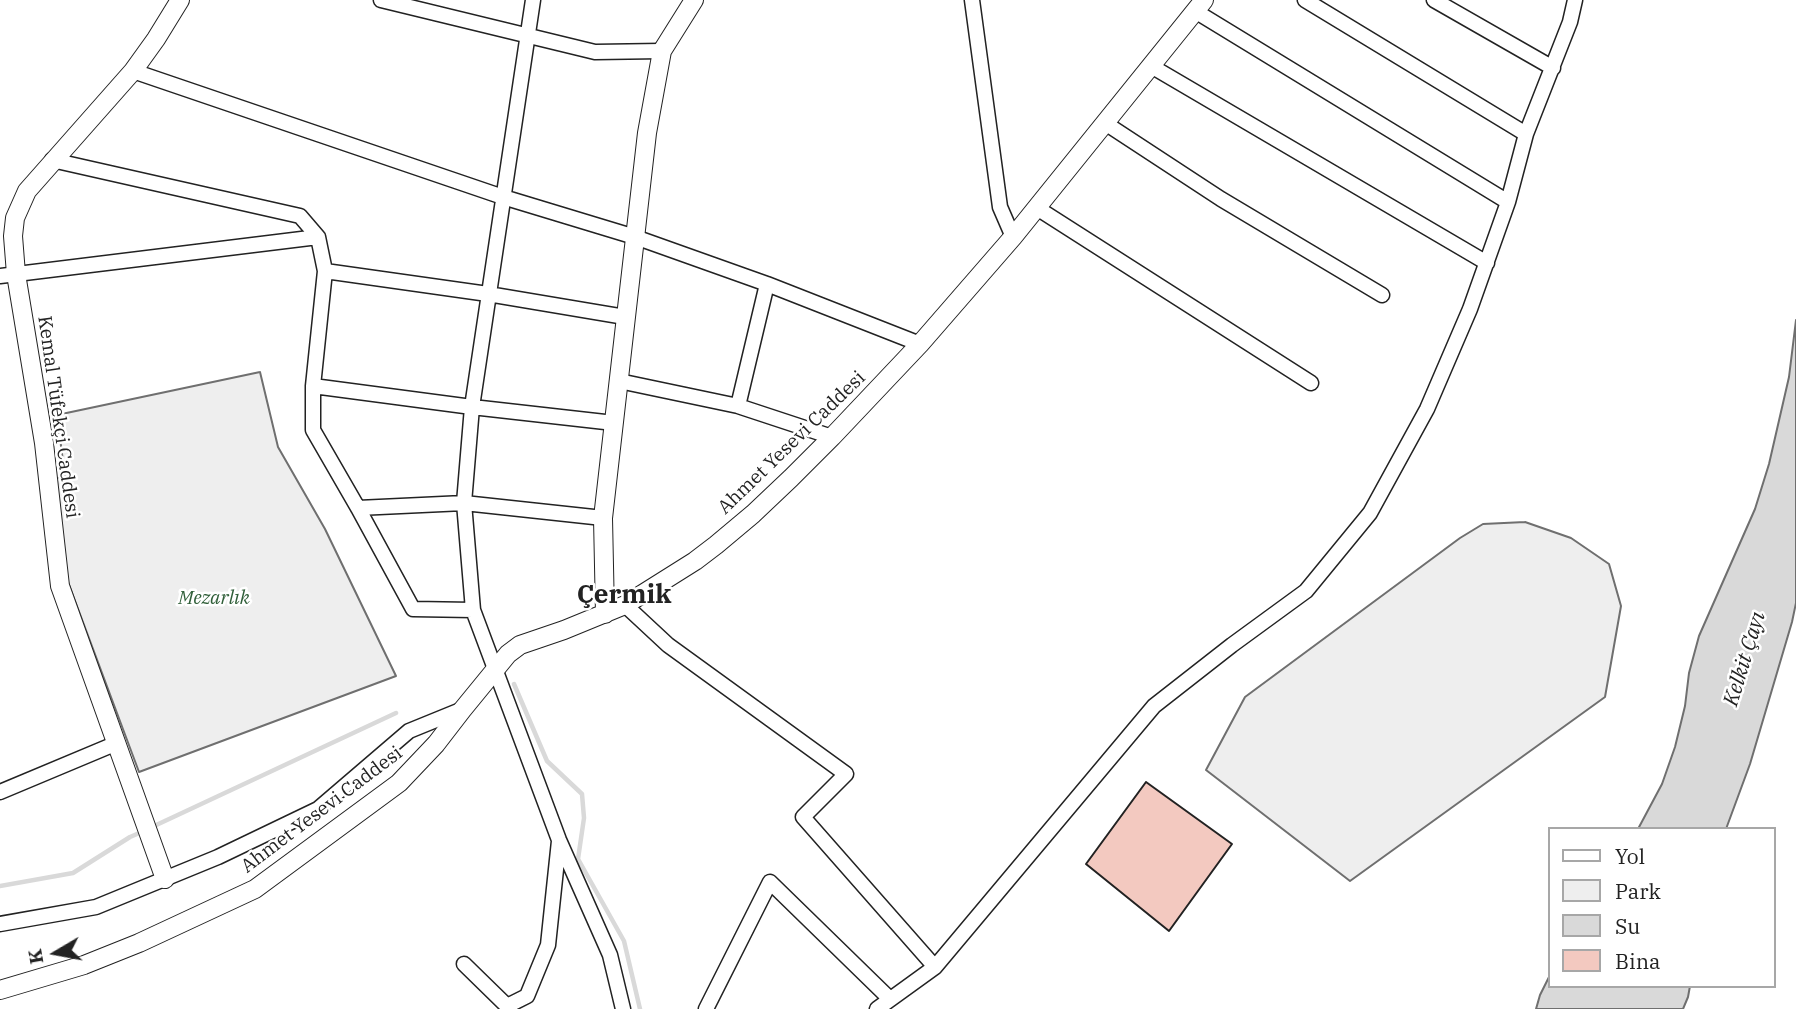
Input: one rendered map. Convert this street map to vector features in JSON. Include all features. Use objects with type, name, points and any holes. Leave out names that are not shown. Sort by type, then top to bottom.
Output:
[{"type":"street","name":"Kemal Tüfekçi Caddesi","points":[[165,879],[60,586],[44,443],[8,275],[15,218],[27,191],[133,71],[180,0]]},
{"type":"street","points":[[381,0],[595,52],[662,51]]},
{"type":"street","points":[[533,0],[472,407],[464,503],[473,610],[559,839],[610,955],[623,1009]]},
{"type":"street","points":[[605,614],[603,518],[647,133],[662,51],[694,0]]},
{"type":"street","points":[[972,0],[1000,207],[1013,237]]},
{"type":"street","points":[[1305,0],[1526,134]]},
{"type":"street","points":[[1434,0],[1553,68]]},
{"type":"street","points":[[877,1009],[935,967],[1154,706],[1306,592],[1370,513],[1427,409],[1469,309],[1508,202],[1526,134],[1570,22],[1574,0]]},
{"type":"street","points":[[1200,6],[1508,202]]},
{"type":"street","name":"Ahmet Yesevi Caddesi","points":[[0,990],[84,965],[139,943],[255,889],[399,783],[436,744],[508,654],[520,646],[625,605],[716,545],[753,514],[832,437],[920,344],[1013,237],[1200,6]]},
{"type":"street","points":[[1150,66],[1487,263]]},
{"type":"street","points":[[133,71],[503,197],[635,237],[767,284],[920,344]]},
{"type":"street","points":[[1105,123],[1221,199],[1382,296]]},
{"type":"street","points":[[52,160],[300,216],[318,237],[325,271],[313,386],[313,430],[413,609],[473,610]]},
{"type":"street","points":[[1037,208],[1311,383]]},
{"type":"street","points":[[8,275],[318,237]]},
{"type":"street","points":[[325,271],[625,317]]},
{"type":"street","points":[[738,407],[767,284]]},
{"type":"street","points":[[619,381],[738,407],[832,437]]},
{"type":"street","points":[[313,386],[614,423]]},
{"type":"street","points":[[358,508],[464,503],[603,518]]},
{"type":"street","points":[[625,605],[668,645],[846,774],[803,817],[935,967]]},
{"type":"street","points":[[0,924],[96,907],[218,857],[318,809],[410,731],[463,709]]},
{"type":"street","points":[[0,792],[117,743]]},
{"type":"street","points":[[464,964],[507,1006],[527,996],[548,945],[559,839]]},
{"type":"street","points":[[706,1009],[770,882],[890,999]]},
{"type":"green space","name":"Mezarlık","points":[[260,372],[278,447],[325,529],[396,676],[139,772],[65,574],[54,479],[65,477],[57,415]]},
{"type":"green space","points":[[1525,522],[1571,538],[1609,564],[1621,606],[1605,697],[1350,881],[1206,770],[1245,697],[1460,538],[1483,524]]},
{"type":"water","name":"Kelkit Çayı","points":[[1796,320],[1796,603],[1750,764],[1727,827],[1639,827],[1662,784],[1675,747],[1699,636],[1755,509],[1769,464],[1789,377]]},
{"type":"water","points":[[1548,979],[1548,988],[1690,988],[1683,1009],[1536,1009]]},
{"type":"building","points":[[1146,782],[1232,844],[1169,931],[1086,864]]},
{"type":"waterway","points":[[514,684],[547,761],[582,794],[584,818],[578,859],[624,941],[640,1009]]},
{"type":"waterway","points":[[152,827],[396,713]]},
{"type":"waterway","points":[[0,886],[73,873],[144,831]]},
{"type":"district","name":"Çermik","points":[[624,595]]}]
